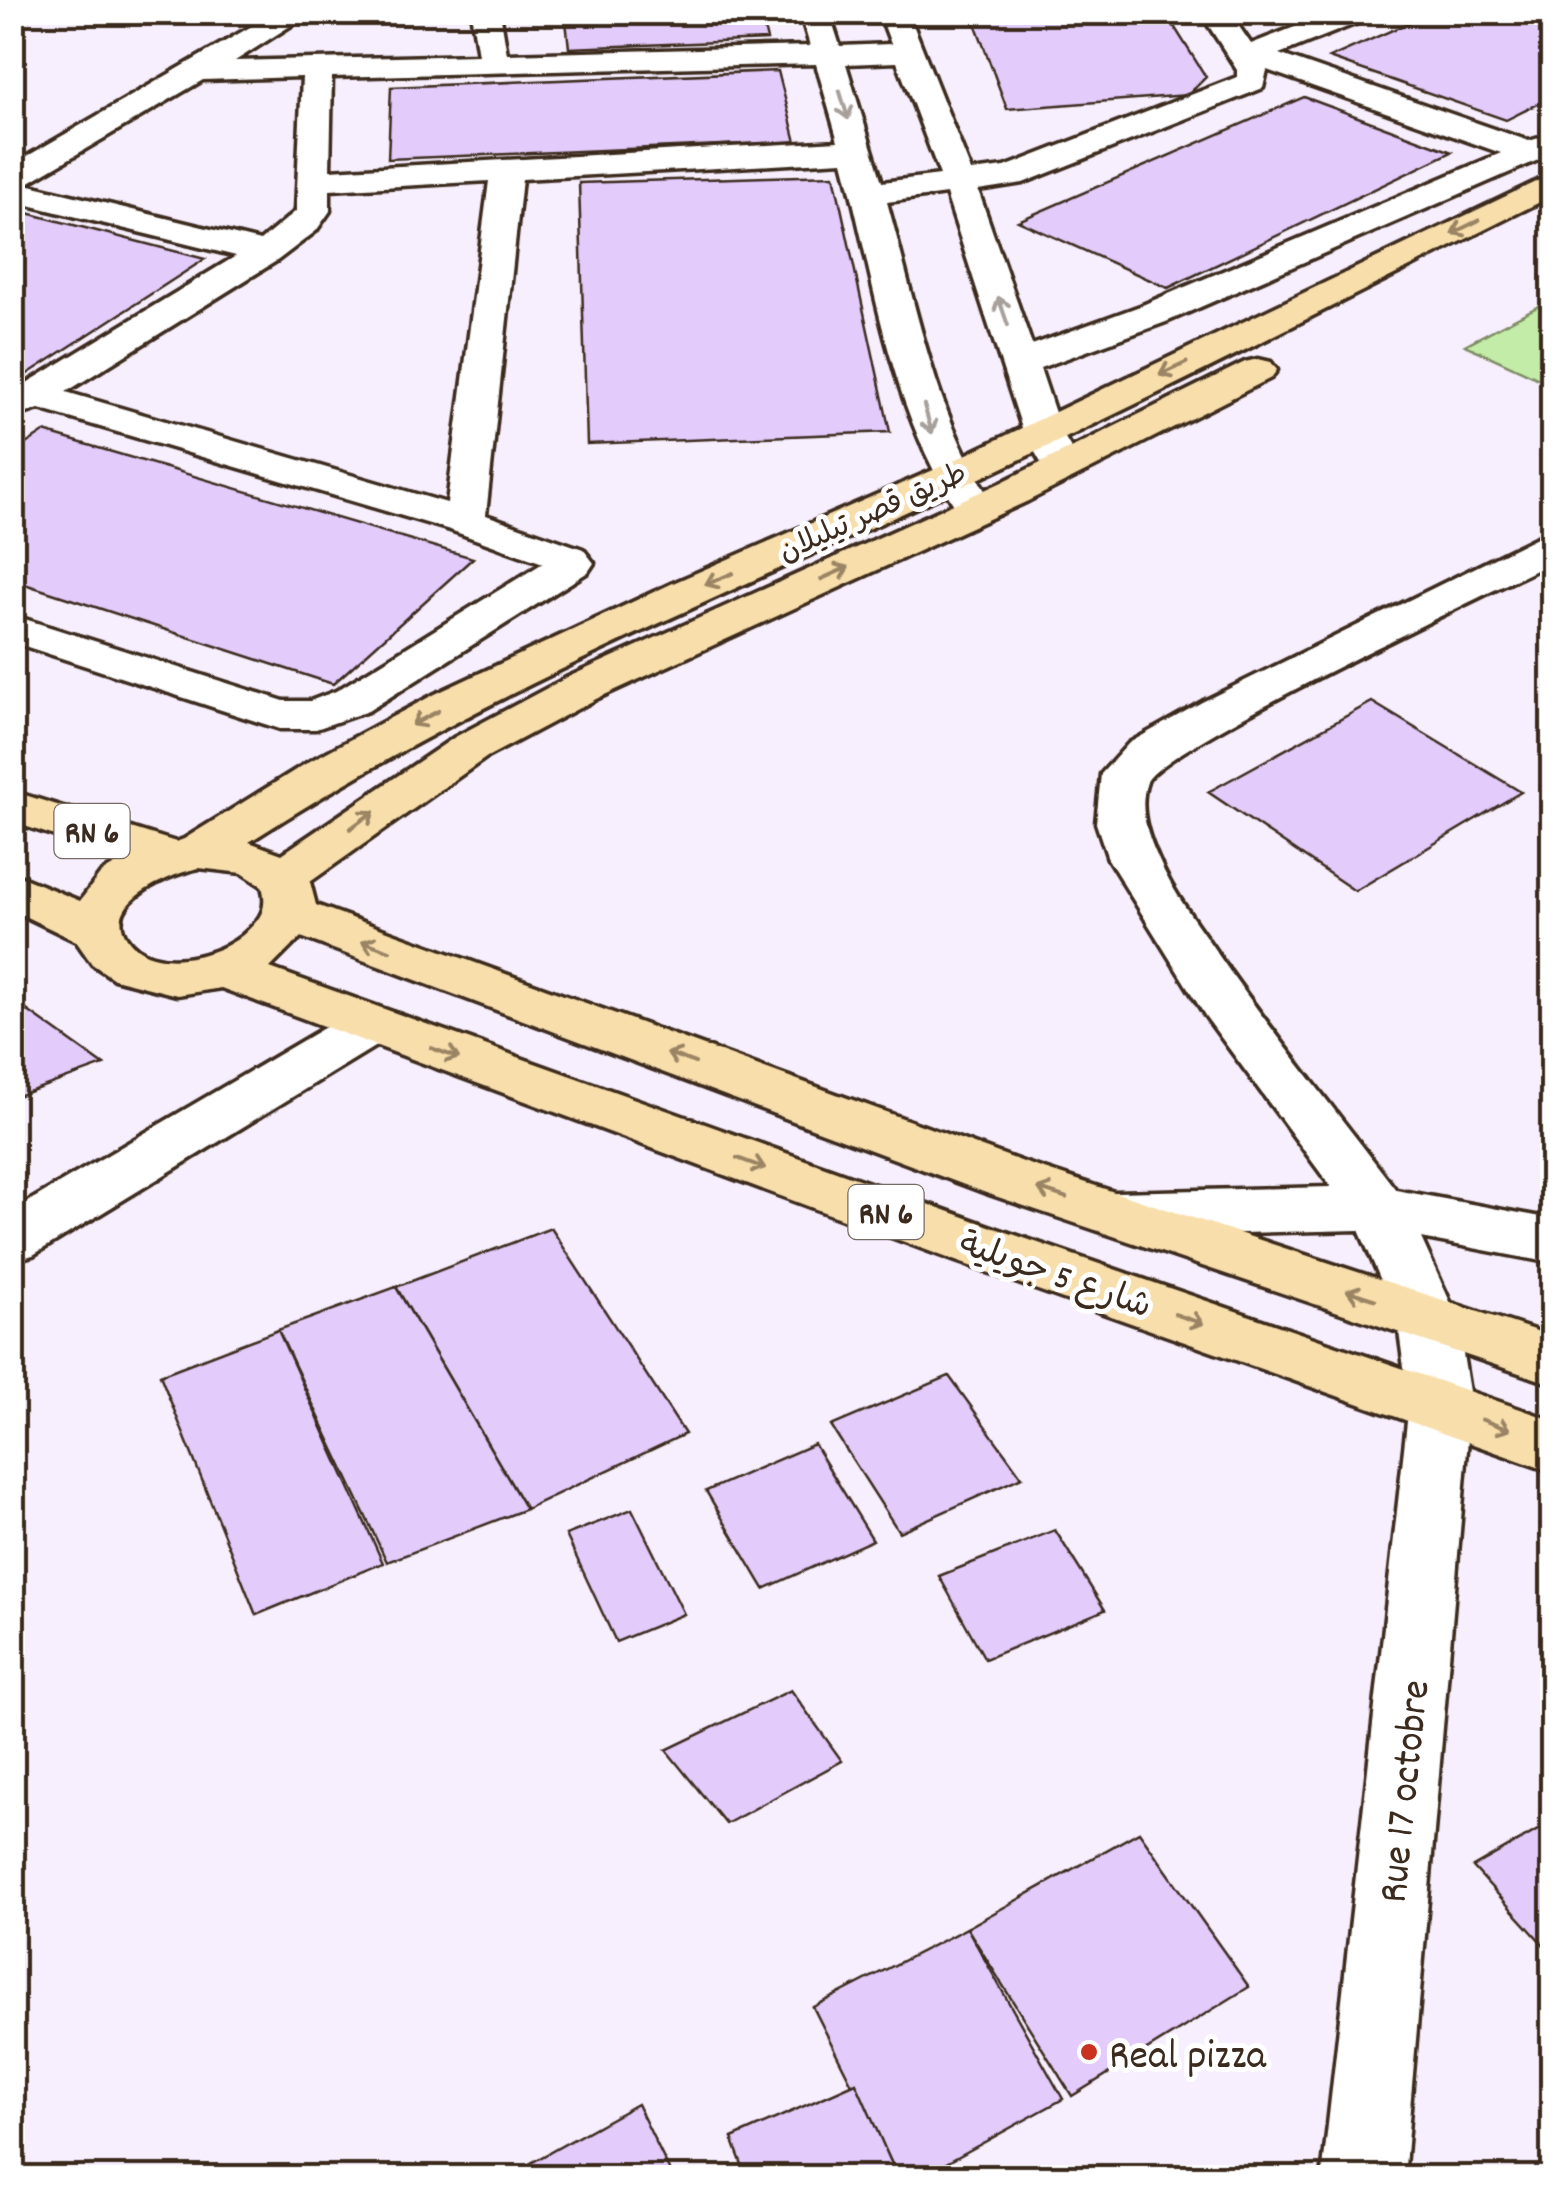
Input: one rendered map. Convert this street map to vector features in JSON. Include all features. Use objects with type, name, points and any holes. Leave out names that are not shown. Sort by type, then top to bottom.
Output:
[{"type":"main road","name":"طريق قصر تيليلان","points":[[287,896],[380,807],[471,748],[964,492],[1042,430],[1546,160]]},
{"type":"main road","name":"طريق قصر تيليلان","points":[[185,855],[449,706],[688,592],[964,492],[1062,467],[1552,225]]},
{"type":"main road","name":"RN 6","points":[[12,806],[185,855]]},
{"type":"main road","points":[[185,855],[249,856],[269,866],[287,896],[280,934],[260,952],[223,970],[172,976],[144,972],[122,963],[106,948],[98,931],[101,912],[110,894],[148,866],[185,855]]},
{"type":"main road","name":"RN 6","points":[[12,890],[98,931]]},
{"type":"main road","name":"RN 6","points":[[287,896],[988,1172],[1552,1360]]},
{"type":"main road","name":"شارع 5 جويلية","points":[[223,970],[974,1244],[1552,1446]]},
{"type":"street","points":[[12,179],[298,12]]},
{"type":"street","points":[[485,12],[494,63]]},
{"type":"street","points":[[814,12],[858,150],[930,432],[964,492]]},
{"type":"street","points":[[892,12],[960,185],[1042,430],[1062,467]]},
{"type":"street","points":[[869,194],[960,185],[1044,165],[1252,82],[1254,74],[1245,52],[1214,12]]},
{"type":"street","points":[[1245,52],[1360,12]]},
{"type":"street","points":[[200,71],[906,52]]},
{"type":"street","points":[[1245,52],[1546,160]]},
{"type":"street","points":[[23,402],[266,253],[304,224],[312,211],[318,68]]},
{"type":"street","points":[[314,181],[858,150]]},
{"type":"street","points":[[1021,362],[1546,160]]},
{"type":"street","points":[[465,521],[507,170]]},
{"type":"street","points":[[12,191],[266,253]]},
{"type":"street","points":[[12,628],[280,715],[316,715],[352,701],[573,563],[465,521],[23,402]]},
{"type":"street","name":"Rue 17 octobre","points":[[1363,2178],[1440,1404],[1427,1317],[1378,1208],[1224,1004],[1141,873],[1120,823],[1120,795],[1125,774],[1146,753],[1218,712],[1552,546]]},
{"type":"street","points":[[12,1239],[370,1026]]},
{"type":"street","points":[[1116,1214],[1378,1208],[1552,1240]]},
{"type":"green space","points":[[1552,299],[1552,385],[1465,345]]},
{"type":"building","points":[[565,12],[760,12],[767,40],[569,48]]},
{"type":"building","points":[[971,12],[1165,12],[1206,77],[1188,95],[1007,109]]},
{"type":"building","points":[[1433,12],[1552,12],[1552,97],[1506,120],[1329,58]]},
{"type":"building","points":[[778,71],[796,142],[388,159],[391,87]]},
{"type":"building","points":[[1304,97],[1452,152],[1168,288],[1018,221]]},
{"type":"building","points":[[834,175],[890,432],[587,444],[579,183]]},
{"type":"building","points":[[12,209],[205,259],[12,384]]},
{"type":"building","points":[[44,432],[473,558],[333,684],[12,580],[12,453]]},
{"type":"building","points":[[1372,702],[1521,792],[1355,891],[1208,792]]},
{"type":"building","points":[[21,1006],[104,1065],[12,1098],[12,1009]]},
{"type":"building","points":[[551,1228],[685,1434],[526,1509],[396,1287]]},
{"type":"building","points":[[396,1287],[526,1509],[387,1562],[278,1330]]},
{"type":"building","points":[[278,1330],[383,1563],[256,1615],[160,1375]]},
{"type":"building","points":[[949,1376],[1022,1477],[899,1532],[831,1426]]},
{"type":"building","points":[[814,1444],[873,1540],[764,1589],[706,1491]]},
{"type":"building","points":[[632,1509],[684,1614],[616,1642],[566,1535]]},
{"type":"building","points":[[1055,1530],[1105,1610],[985,1659],[939,1576]]},
{"type":"building","points":[[791,1690],[842,1761],[726,1824],[666,1750]]},
{"type":"building","points":[[1552,1822],[1552,1954],[1473,1867]]},
{"type":"building","points":[[1139,1832],[1249,1987],[1072,2096],[967,1928]]},
{"type":"building","points":[[967,1928],[1063,2099],[919,2178],[899,2178],[813,2007]]},
{"type":"building","points":[[856,2083],[898,2178],[747,2178],[732,2138]]},
{"type":"building","points":[[637,2104],[673,2178],[504,2178]]},
{"type":"place","name":"Real pizza","points":[[1089,2052]]}]
